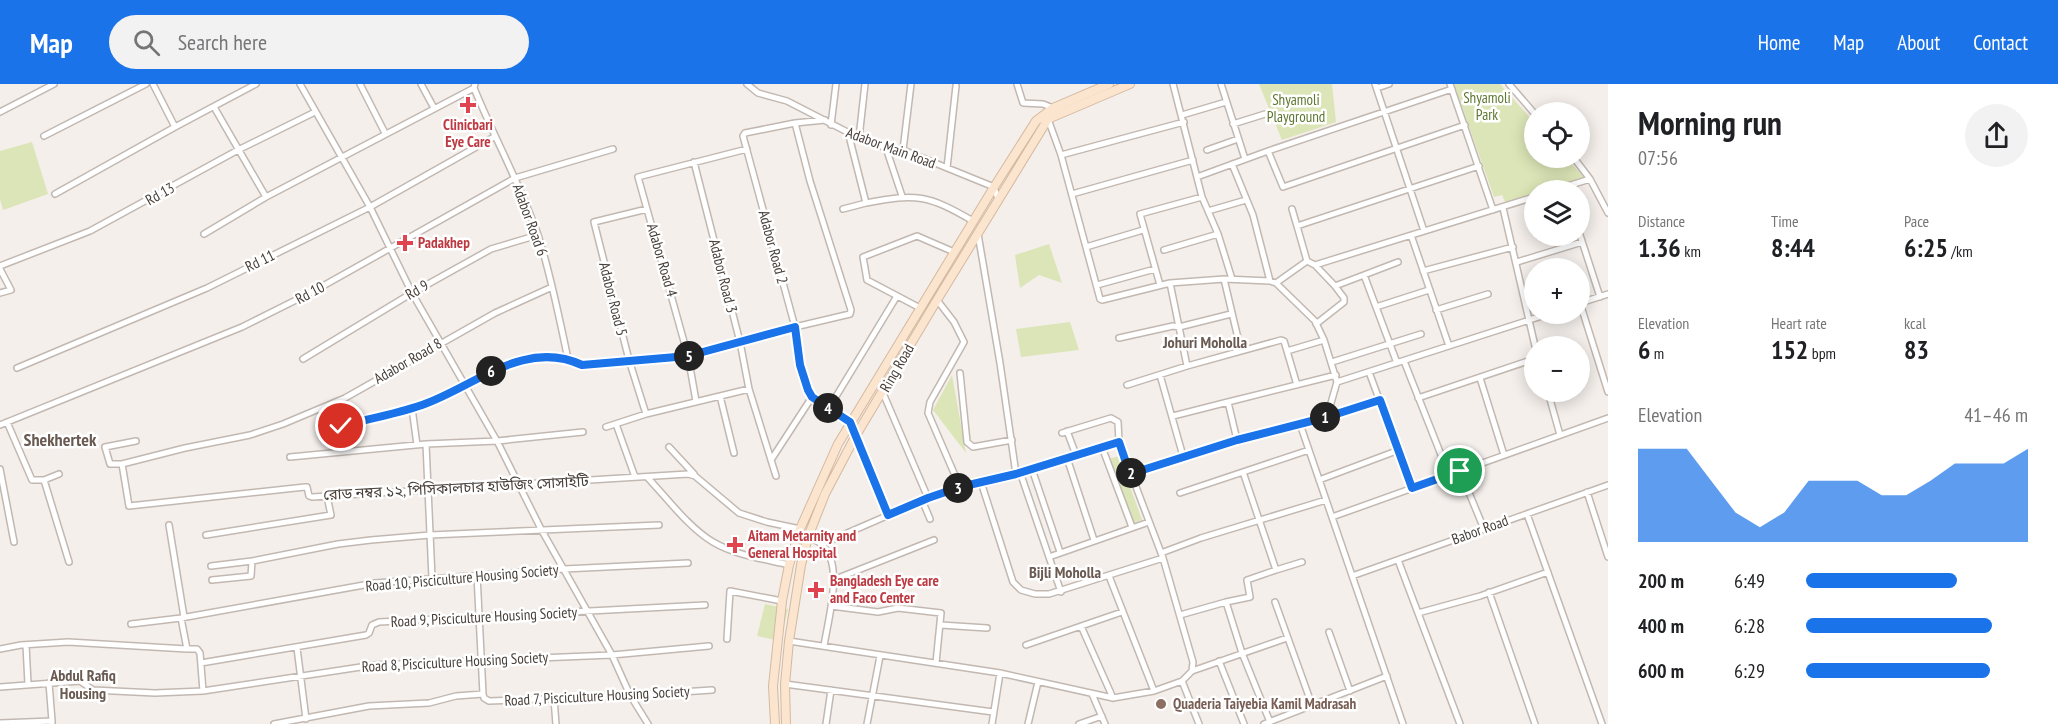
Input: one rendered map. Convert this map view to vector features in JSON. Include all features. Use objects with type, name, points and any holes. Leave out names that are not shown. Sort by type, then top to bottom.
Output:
[{"type":"main road","name":"Ring Road","points":[[774,724],[773,686],[782,601],[789,565],[800,529],[850,422],[1036,121],[1053,108],[1109,84]]},
{"type":"main road","points":[[1048,119],[1131,84]]},
{"type":"main road","name":"Ring Road","points":[[786,724],[785,684],[789,641],[801,565],[808,537],[825,494],[855,437],[1048,119]]},
{"type":"street","points":[[0,112],[54,84]]},
{"type":"street","points":[[44,136],[146,84]]},
{"type":"street","points":[[153,84],[175,127]]},
{"type":"street","points":[[55,194],[256,84]]},
{"type":"street","points":[[300,84],[370,207],[412,293],[496,441],[541,529],[612,655],[630,695],[648,724]]},
{"type":"street","points":[[360,84],[385,134]]},
{"type":"street","points":[[421,84],[434,108]]},
{"type":"street","name":"Adabor Main Road","points":[[747,84],[758,93],[787,101],[859,138],[886,148],[903,150],[994,187]]},
{"type":"street","points":[[831,125],[836,84]]},
{"type":"street","points":[[859,138],[865,84]]},
{"type":"street","points":[[903,150],[911,84]]},
{"type":"street","points":[[1017,84],[1023,103],[1043,104],[1053,108]]},
{"type":"street","points":[[1173,84],[1202,197],[1218,234],[1232,279]]},
{"type":"street","points":[[1221,84],[1245,159]]},
{"type":"street","points":[[1389,84],[1376,86],[1424,231]]},
{"type":"street","points":[[1509,84],[1525,102]]},
{"type":"street","points":[[204,234],[266,197],[474,86]]},
{"type":"street","name":"Adabor Road 6","points":[[474,86],[538,235],[568,359]]},
{"type":"street","points":[[946,168],[956,86]]},
{"type":"street","points":[[1197,177],[1451,87],[1493,210]]},
{"type":"street","points":[[1061,155],[1183,118],[1226,102]]},
{"type":"street","points":[[214,107],[266,197]]},
{"type":"street","name":"Rd 13","points":[[0,268],[90,231],[238,150],[315,112]]},
{"type":"street","points":[[1233,124],[1265,114]]},
{"type":"street","points":[[1048,119],[1061,155],[1102,300],[1170,283],[1224,279],[1273,282],[1306,261]]},
{"type":"street","points":[[694,162],[747,149],[743,134],[795,123],[825,120]]},
{"type":"street","points":[[339,426],[412,408],[500,367],[533,358],[568,359],[582,365],[688,356],[850,314],[851,310],[810,182],[795,123]]},
{"type":"street","points":[[1268,151],[1283,187],[1465,125]]},
{"type":"street","points":[[848,132],[866,203]]},
{"type":"street","name":"Rd 11","points":[[17,368],[207,288],[370,207],[494,137]]},
{"type":"street","points":[[1207,150],[1238,139]]},
{"type":"street","name":"Rd 10","points":[[0,425],[242,327],[314,291],[515,178],[613,148]]},
{"type":"street","points":[[886,148],[902,196]]},
{"type":"street","name":"Adabor Road 2","points":[[747,149],[795,327],[800,365],[812,397]]},
{"type":"street","points":[[1072,194],[1193,160]]},
{"type":"street","name":"Adabor Road 4","points":[[694,162],[638,177],[688,356],[696,401]]},
{"type":"street","name":"Adabor Road 3","points":[[694,162],[740,342],[749,389],[776,476]]},
{"type":"street","points":[[1232,164],[1253,215],[1273,282],[1303,308],[1316,324],[1324,340],[1337,382],[1327,417]]},
{"type":"street","points":[[1296,226],[1479,166]]},
{"type":"street","points":[[1582,168],[1606,200],[1608,213]]},
{"type":"street","points":[[994,187],[998,200]]},
{"type":"street","points":[[843,209],[902,196],[933,200],[973,221]]},
{"type":"street","points":[[1160,285],[1140,214],[1202,197]]},
{"type":"street","points":[[1208,211],[1246,200]]},
{"type":"street","points":[[1316,265],[1524,201]]},
{"type":"street","points":[[1292,208],[1306,261]]},
{"type":"street","points":[[1503,208],[1524,299]]},
{"type":"street","name":"Adabor Road 5","points":[[646,414],[629,360],[594,222],[647,209]]},
{"type":"street","points":[[1086,247],[1143,230]]},
{"type":"street","points":[[978,232],[1018,473],[1061,592]]},
{"type":"street","points":[[1164,250],[1218,234]]},
{"type":"street","name":"Rd 9","points":[[303,359],[412,293],[491,249],[538,235]]},
{"type":"street","points":[[1411,235],[1449,346]]},
{"type":"street","points":[[920,308],[867,280],[863,257],[916,236],[954,252]]},
{"type":"street","points":[[1517,262],[1569,246]]},
{"type":"street","points":[[1583,246],[1600,297]]},
{"type":"street","points":[[1423,271],[1513,247]]},
{"type":"street","points":[[1306,261],[1316,265],[1344,298],[1344,302],[1316,324]]},
{"type":"street","points":[[1335,286],[1398,262]]},
{"type":"street","points":[[0,268],[11,290],[0,293]]},
{"type":"street","points":[[1097,285],[1155,269]]},
{"type":"street","points":[[1364,275],[1390,343],[1418,398],[1449,475]]},
{"type":"street","points":[[1224,279],[1241,351]]},
{"type":"street","points":[[1170,283],[1187,366]]},
{"type":"street","name":"Adabor Road 8","points":[[122,464],[283,424],[338,401],[495,313],[552,287]]},
{"type":"street","points":[[1376,307],[1430,290]]},
{"type":"street","points":[[1436,310],[1488,294]]},
{"type":"street","points":[[1590,300],[1608,294]]},
{"type":"street","points":[[829,408],[897,296]]},
{"type":"street","points":[[937,300],[954,322],[964,342],[930,402],[928,413],[960,487]]},
{"type":"street","points":[[1119,338],[1232,314]]},
{"type":"street","points":[[1337,382],[1524,321]]},
{"type":"street","points":[[1587,324],[1608,392]]},
{"type":"street","points":[[1332,362],[1421,334]]},
{"type":"street","points":[[1127,385],[1281,340],[1284,341],[1297,385]]},
{"type":"street","points":[[1287,351],[1324,340]]},
{"type":"street","points":[[1418,398],[1524,363]]},
{"type":"street","points":[[1369,372],[1412,488]]},
{"type":"street","points":[[960,373],[966,438],[969,445],[973,447],[1012,440]]},
{"type":"street","points":[[1160,375],[1183,456]]},
{"type":"street","points":[[1173,416],[1336,375]]},
{"type":"street","points":[[1480,378],[1504,455]]},
{"type":"street","points":[[606,427],[646,414],[749,389]]},
{"type":"street","points":[[883,393],[925,499],[930,519]]},
{"type":"street","points":[[720,396],[734,453]]},
{"type":"street","points":[[771,460],[812,397],[850,422],[888,515]]},
{"type":"street","points":[[1130,474],[1237,440],[1327,417],[1380,400]]},
{"type":"street","points":[[1228,402],[1237,440]]},
{"type":"street","points":[[1551,402],[1560,435]]},
{"type":"street","points":[[412,408],[417,445]]},
{"type":"street","points":[[1076,455],[1064,432],[1111,418],[1118,422],[1119,442],[1162,556],[1193,662],[1192,671]]},
{"type":"street","points":[[1332,517],[1608,418]]},
{"type":"street","points":[[7,422],[32,480],[44,480],[59,474]]},
{"type":"street","points":[[616,424],[635,477]]},
{"type":"street","points":[[1299,424],[1403,724]]},
{"type":"street","points":[[290,457],[583,432]]},
{"type":"street","points":[[122,464],[110,464],[105,447],[136,441]]},
{"type":"street","points":[[822,544],[925,499],[1119,442]]},
{"type":"street","points":[[426,444],[432,578]]},
{"type":"street","points":[[669,447],[695,476],[739,513],[800,529]]},
{"type":"street","points":[[1102,447],[1132,527]]},
{"type":"street","points":[[1180,493],[1309,450]]},
{"type":"street","points":[[1319,480],[1399,450]]},
{"type":"street","points":[[1068,458],[1095,540]]},
{"type":"street","name":"রোড নম্বর ১২, পিসিকালচার হাউজিং সোসাইটি","points":[[122,464],[129,506],[305,487],[307,487],[309,496],[327,496],[674,474],[695,476]]},
{"type":"street","points":[[0,469],[14,542]]},
{"type":"street","points":[[1032,469],[1060,552]]},
{"type":"street","points":[[1460,471],[1484,529]]},
{"type":"street","points":[[1243,472],[1276,570]]},
{"type":"street","points":[[647,477],[694,526],[714,543],[789,565]]},
{"type":"street","points":[[44,480],[69,562]]},
{"type":"street","points":[[981,482],[1013,582],[1021,590],[1035,594],[1061,592],[1162,556],[1201,538],[1326,500]]},
{"type":"street","name":"Babor Road","points":[[1352,576],[1608,485]]},
{"type":"street","points":[[1587,492],[1607,553]]},
{"type":"street","points":[[206,536],[331,515],[327,496]]},
{"type":"street","points":[[1527,514],[1603,723]]},
{"type":"street","points":[[1048,557],[1149,522]]},
{"type":"street","points":[[169,525],[187,649]]},
{"type":"street","points":[[211,566],[252,561],[338,544],[430,535],[659,525]]},
{"type":"street","points":[[808,537],[822,544],[833,565],[831,606],[824,646]]},
{"type":"street","points":[[833,580],[934,540]]},
{"type":"street","points":[[1398,560],[1460,724]]},
{"type":"street","points":[[212,580],[251,576],[252,561]]},
{"type":"street","points":[[1180,615],[1250,597],[1248,579],[1302,562]]},
{"type":"street","name":"Road 10, Pisciculture Housing Society","points":[[131,624],[182,618],[375,583],[477,575],[525,574],[564,569],[688,563]]},
{"type":"street","points":[[1418,613],[1548,572]]},
{"type":"street","points":[[477,575],[483,694]]},
{"type":"street","points":[[1109,576],[1154,692]]},
{"type":"street","points":[[727,639],[730,591],[782,601]]},
{"type":"street","points":[[1489,592],[1535,724]]},
{"type":"street","points":[[1226,603],[1267,723],[1387,676]]},
{"type":"street","points":[[1275,603],[1312,705]]},
{"type":"street","name":"Road 9, Pisciculture Housing Society","points":[[201,663],[366,635],[375,622],[705,605]]},
{"type":"street","points":[[831,606],[878,612],[898,608],[938,612],[941,615],[941,625],[936,663]]},
{"type":"street","points":[[1026,645],[1122,612]]},
{"type":"street","points":[[941,625],[987,628]]},
{"type":"street","points":[[1081,626],[1113,698]]},
{"type":"street","points":[[1329,633],[1350,691]]},
{"type":"street","points":[[789,641],[1000,673],[1113,698],[1154,692],[1182,681],[1192,671],[1287,638]]},
{"type":"street","points":[[0,649],[68,642],[199,651],[203,691]]},
{"type":"street","points":[[26,645],[28,684]]},
{"type":"street","name":"Road 8, Pisciculture Housing Society","points":[[0,687],[80,681],[93,690],[154,693],[203,691],[374,665],[612,655],[709,646]]},
{"type":"street","points":[[297,648],[306,719]]},
{"type":"street","points":[[867,724],[880,656]]},
{"type":"street","points":[[1219,662],[1244,724]]},
{"type":"street","points":[[992,724],[1000,673]]},
{"type":"street","points":[[1182,681],[1199,724]]},
{"type":"street","points":[[1028,724],[1038,682]]},
{"type":"street","points":[[0,723],[52,722],[49,683]]},
{"type":"street","points":[[785,684],[993,712]]},
{"type":"street","name":"Road 7, Pisciculture Housing Society","points":[[274,724],[369,706],[429,703],[456,696],[483,694],[484,699],[489,701],[712,690]]},
{"type":"street","points":[[826,724],[831,690]]},
{"type":"street","points":[[1092,694],[1105,724]]},
{"type":"street","points":[[554,699],[556,724]]},
{"type":"street","points":[[1079,724],[1102,716]]},
{"type":"green space","name":"Shyamoli Playground","points":[[1259,84],[1332,84],[1336,122],[1282,140]]},
{"type":"green space","name":"Shyamoli Park","points":[[1454,84],[1500,84],[1524,111],[1524,168],[1575,168],[1584,177],[1575,180],[1524,180],[1524,198],[1506,204],[1502,195],[1494,197]]},
{"type":"green space","points":[[32,142],[48,194],[3,210],[0,199],[0,151]]},
{"type":"green space","points":[[1049,244],[1062,283],[1039,275],[1020,288],[1015,255]]},
{"type":"green space","points":[[1070,322],[1079,350],[1021,357],[1016,329]]},
{"type":"green space","points":[[952,375],[966,453],[933,410]]},
{"type":"green space","points":[[1119,456],[1142,520],[1132,523],[1109,459]]},
{"type":"green space","points":[[765,604],[788,609],[780,641],[757,636]]},
{"type":"place","name":"Clinicbari Eye Care","points":[[468,105]]},
{"type":"place","name":"Padakhep","points":[[405,243]]},
{"type":"place","name":"Aitam Metarnity and General Hospital","points":[[735,545]]},
{"type":"place","name":"Bangladesh Eye care and Faco Center","points":[[816,590]]},
{"type":"place","name":"Quaderia Taiyebia Kamil Madrasah","points":[[1161,704]]},
{"type":"district","name":"Johuri Moholla","points":[[1205,342]]},
{"type":"district","name":"Shekhertek","points":[[60,440]]},
{"type":"district","name":"Bijli Moholla","points":[[1065,572]]},
{"type":"district","name":"Abdul Rafiq Housing","points":[[83,684]]},
{"type":"route","points":[[341,426],[423,404],[500,367],[533,358],[568,359],[582,365],[688,356],[795,327],[800,365],[808,390],[812,397],[850,422],[888,515],[960,487],[1016,474],[1119,442],[1130,474],[1237,440],[1327,417],[1380,400],[1412,488],[1460,471]]}]
